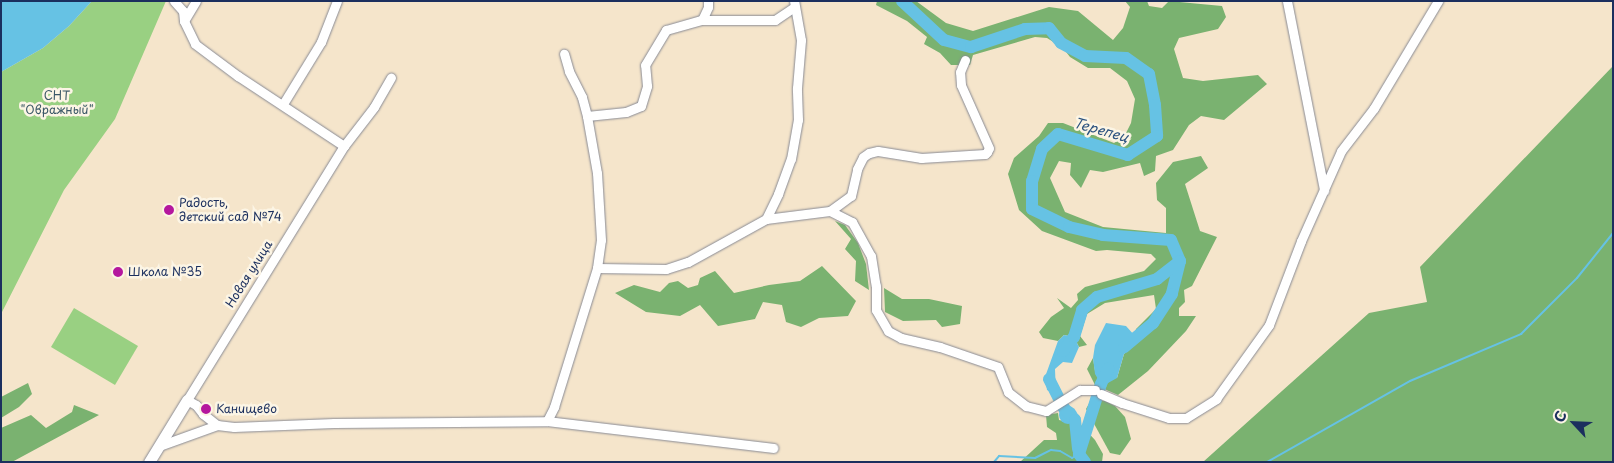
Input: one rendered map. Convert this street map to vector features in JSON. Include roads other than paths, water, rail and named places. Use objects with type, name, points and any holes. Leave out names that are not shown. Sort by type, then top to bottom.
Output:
[{"type":"street","points":[[174,1],[183,11],[184,21],[194,44],[238,76],[344,146]]},
{"type":"street","points":[[184,21],[196,1]]},
{"type":"street","points":[[283,104],[321,42],[337,1]]},
{"type":"street","points":[[702,20],[708,7],[708,1]]},
{"type":"street","points":[[1286,1],[1324,191]]},
{"type":"street","points":[[830,210],[852,222],[870,256],[876,286],[876,310],[888,331],[901,338],[940,347],[998,366],[1008,392],[1026,406],[1046,411],[1080,390],[1098,392],[1122,403],[1169,418],[1186,418],[1216,399],[1269,325],[1300,241],[1341,151],[1374,108],[1438,1]]},
{"type":"street","points":[[587,116],[626,112],[641,106],[647,86],[645,65],[666,30],[702,20],[775,20],[794,4]]},
{"type":"street","points":[[766,219],[791,159],[798,120],[797,88],[800,40],[794,4]]},
{"type":"street","points":[[547,420],[554,407],[597,268],[601,240],[597,173],[587,116],[582,97],[569,71],[564,54]]},
{"type":"street","points":[[597,268],[666,269],[688,262],[766,219],[830,210],[851,196],[856,169],[863,157],[869,153],[878,151],[921,158],[985,154],[988,148],[961,85],[960,72],[964,60]]},
{"type":"street","name":"Новая улица","points":[[149,462],[344,146],[374,107],[391,77]]},
{"type":"street","points":[[187,400],[196,405],[203,414],[217,425]]},
{"type":"street","points":[[159,446],[217,425],[234,427],[334,423],[547,420],[773,448]]},
{"type":"water","points":[[1,1],[92,1],[69,26],[43,48],[1,72]]},
{"type":"water","points":[[1106,323],[1126,326],[1135,336],[1134,345],[1124,354],[1117,378],[1108,383],[1101,384],[1095,374],[1093,358],[1095,345]]},
{"type":"water","points":[[1064,335],[1074,337],[1079,347],[1072,363],[1063,362],[1055,369],[1056,395],[1047,390],[1045,377],[1058,341]]},
{"type":"water","points":[[1068,406],[1074,409],[1077,415],[1074,421],[1068,424],[1062,421],[1059,415],[1062,409]]},
{"type":"waterway","name":"Терепец","points":[[902,1],[944,40],[971,47],[1025,29],[1049,28],[1061,43],[1085,56],[1126,58],[1149,74],[1155,105],[1157,136],[1128,155],[1058,134],[1042,149],[1032,181],[1032,209],[1069,227],[1103,235],[1171,240],[1180,261],[1172,294],[1153,323],[1124,347]]},
{"type":"waterway","points":[[1267,462],[1410,381],[1521,334],[1577,278],[1613,233]]},
{"type":"waterway","name":"Терепец","points":[[1063,351],[1074,337],[1082,310],[1097,297],[1157,279],[1180,261]]},
{"type":"waterway","name":"Терепец","points":[[1085,462],[1079,454],[1101,384],[1108,369]]},
{"type":"waterway","name":"Терепец","points":[[1049,379],[1064,408],[1075,420],[1078,449]]},
{"type":"waterway","points":[[994,462],[999,456],[1035,458],[1051,450],[1060,451],[1072,458],[1079,454]]},
{"type":"place","name":"Радость, детский сад №74","points":[[169,210]]},
{"type":"place","name":"Школа №35","points":[[118,272]]},
{"type":"place","name":"Канищево","points":[[206,409]]},
{"type":"park label","name":"СНТ \"Овражный\"","points":[[57,103]]}]
